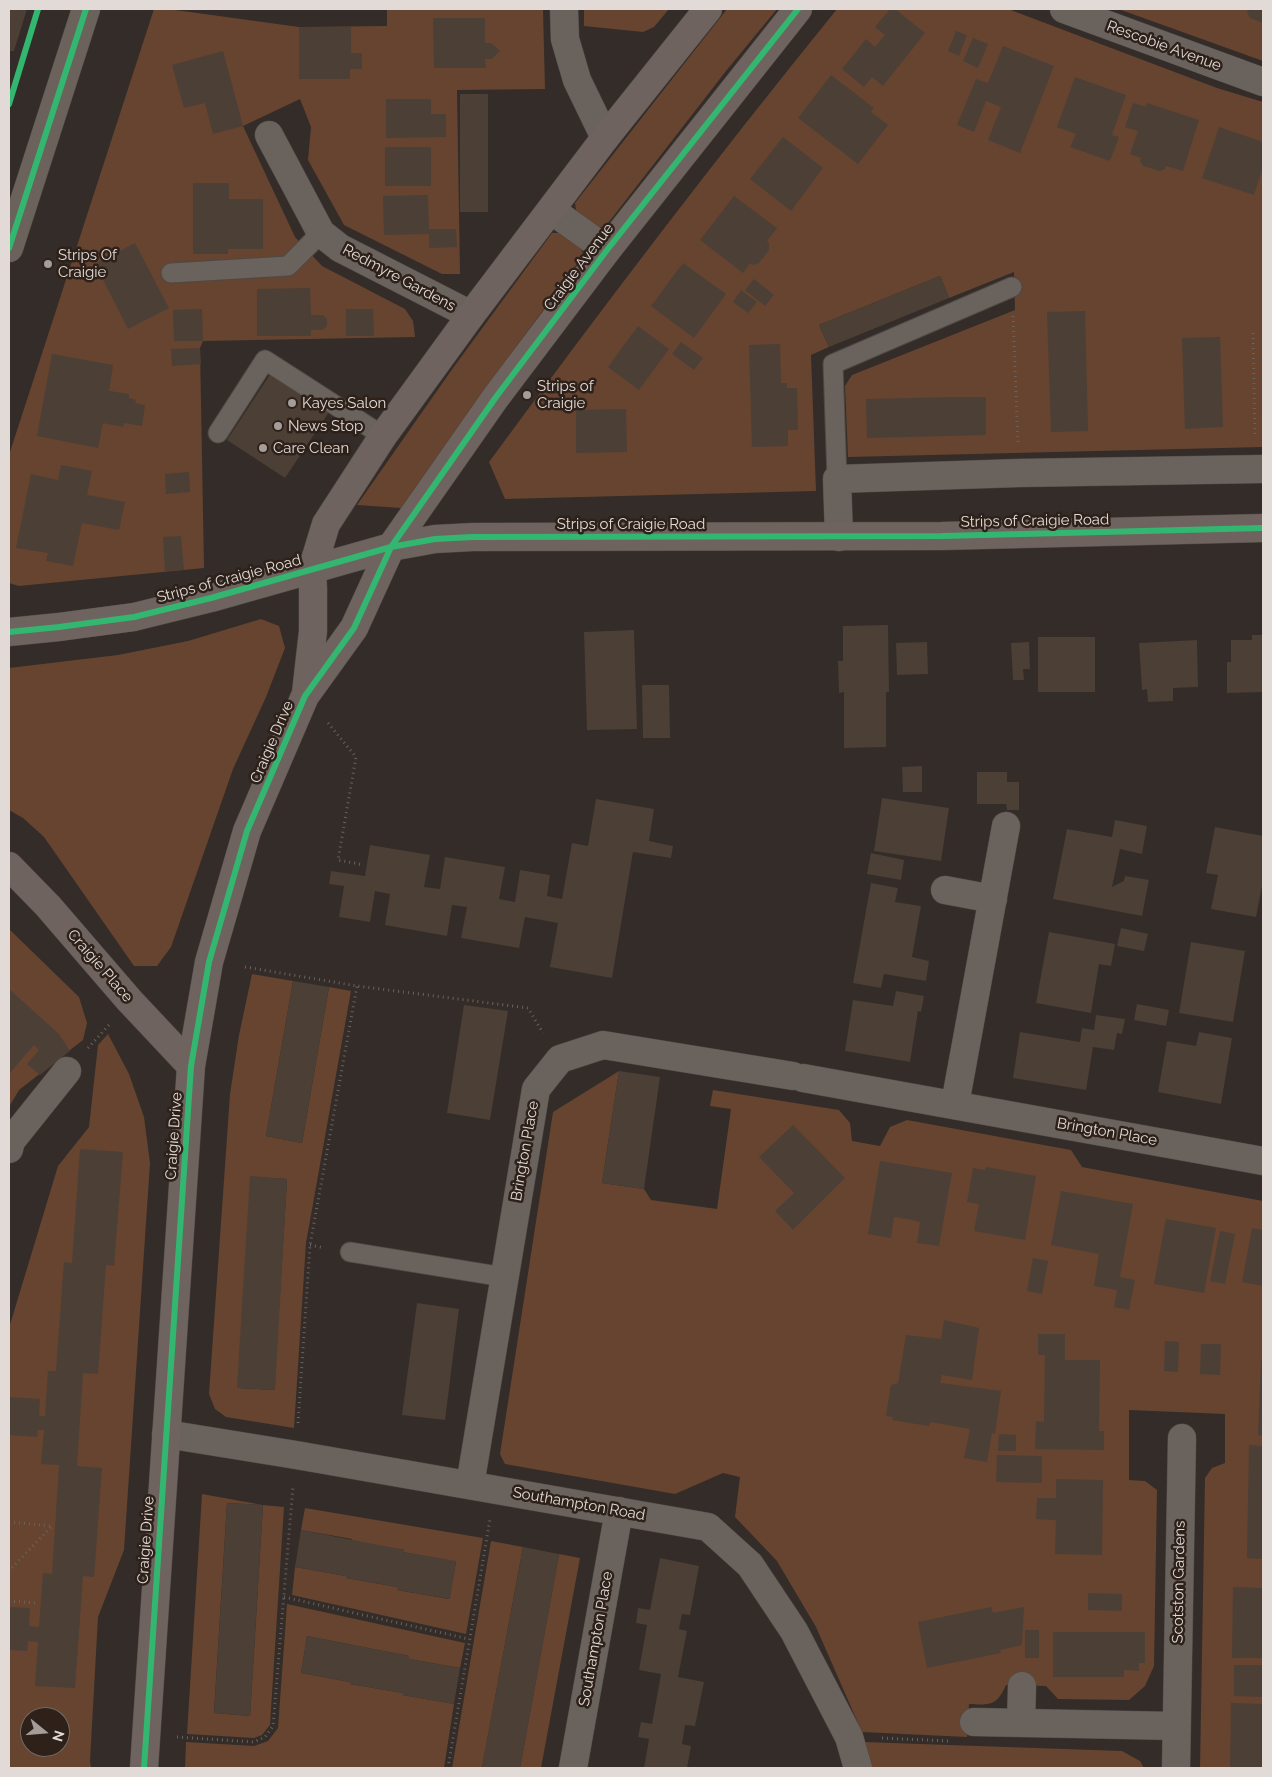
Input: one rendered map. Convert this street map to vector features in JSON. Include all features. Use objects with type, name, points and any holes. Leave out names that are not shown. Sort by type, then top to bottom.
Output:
[{"type":"main road","points":[[9,248],[86,9]]},
{"type":"street","points":[[564,9],[565,39],[577,80],[605,138]]},
{"type":"street","points":[[312,570],[326,524],[383,436],[471,315],[605,138],[708,9]]},
{"type":"street","name":"Craigie Avenue","points":[[391,547],[496,397],[607,250],[798,9]]},
{"type":"street","name":"Rescobie Avenue","points":[[1064,9],[1263,82]]},
{"type":"street","name":"Redmyre Gardens","points":[[269,135],[321,233],[340,248],[471,315]]},
{"type":"street","name":"Craigie Avenue","points":[[551,210],[607,250]]},
{"type":"street","points":[[839,537],[837,479],[1019,473],[1259,469]]},
{"type":"street","name":"Strips of Craigie Road","points":[[9,632],[134,617],[211,598],[391,547],[435,539],[473,537],[839,537],[1263,528]]},
{"type":"street","name":"Craigie Drive","points":[[144,1768],[191,1066],[209,962],[248,831],[305,696],[354,628],[391,547]]},
{"type":"street","name":"Craigie Drive","points":[[305,696],[313,631],[312,570]]},
{"type":"street","points":[[955,1104],[1006,826]]},
{"type":"street","name":"Craigie Place","points":[[9,866],[48,906],[129,1000],[191,1066]]},
{"type":"street","points":[[945,890],[993,899]]},
{"type":"street","name":"Brington Place","points":[[482,1487],[504,1277],[536,1089],[560,1059],[603,1045],[1262,1153]]},
{"type":"street","points":[[9,1149],[11,1141],[67,1071]]},
{"type":"street","name":"Southampton Road","points":[[166,1434],[619,1510],[708,1527],[750,1565],[794,1631],[849,1737],[858,1768]]},
{"type":"street","name":"Scotston Gardens","points":[[1176,1768],[1182,1438]]},
{"type":"street","name":"Southampton Place","points":[[573,1768],[619,1510]]},
{"type":"street","points":[[1021,1723],[1022,1686]]},
{"type":"street","points":[[974,1722],[1176,1726]]},
{"type":"lane","points":[[171,273],[288,266],[321,233]]},
{"type":"lane","points":[[837,479],[833,364],[1012,287]]},
{"type":"lane","points":[[218,433],[265,360],[383,436]]},
{"type":"lane","points":[[350,1252],[504,1277]]},
{"type":"path","points":[[1012,287],[1019,473]]},
{"type":"path","points":[[1253,333],[1259,469]]},
{"type":"path","points":[[333,730],[356,757],[338,860],[364,865]]},
{"type":"path","points":[[245,967],[357,986],[528,1008],[560,1059]]},
{"type":"path","points":[[176,1737],[254,1742],[265,1737],[273,1726],[296,1455],[310,1245],[357,986]]},
{"type":"path","points":[[67,1071],[109,1026],[129,1000]]},
{"type":"path","points":[[448,1768],[469,1639],[482,1487]]},
{"type":"path","points":[[9,1522],[52,1526],[9,1572]]},
{"type":"path","points":[[284,1597],[469,1639]]},
{"type":"path","points":[[9,1601],[35,1602]]},
{"type":"path","points":[[849,1737],[970,1742],[974,1722]]},
{"type":"shaded area","points":[[154,9],[168,9],[299,27],[387,26],[387,9],[543,9],[545,89],[457,90],[460,274],[442,274],[344,225],[308,160],[311,127],[300,99],[243,126],[295,237],[322,266],[405,309],[413,321],[415,337],[203,341],[200,348],[204,568],[19,586],[9,583],[9,455]]},
{"type":"shaded area","points":[[584,9],[669,9],[654,27],[643,32],[584,26]]},
{"type":"shaded area","points":[[727,9],[777,9],[726,71],[605,227],[597,227],[576,210],[575,203]]},
{"type":"shaded area","points":[[837,9],[1008,9],[1217,88],[1263,102],[1263,447],[848,457],[845,386],[852,375],[1015,310],[1014,272],[949,298],[940,276],[819,325],[829,347],[811,355],[816,491],[505,499],[489,462],[660,233]]},
{"type":"shaded area","points":[[1119,9],[1263,9],[1263,61],[1124,11]]},
{"type":"shaded area","points":[[552,233],[559,233],[582,249],[583,256],[485,389],[401,508],[357,505],[453,368]]},
{"type":"shaded area","points":[[261,619],[279,626],[285,648],[266,697],[233,769],[171,947],[157,966],[134,966],[44,837],[23,818],[9,810],[9,668],[118,655],[188,641]]},
{"type":"shaded area","points":[[9,929],[79,997],[87,1023],[83,1040],[19,1090],[9,1107]]},
{"type":"shaded area","points":[[252,974],[293,981],[266,1136],[302,1143],[329,987],[351,991],[306,1243],[294,1428],[226,1417],[215,1409],[209,1394],[230,1094],[239,1035]],"holes":[[[251,1177],[287,1179],[274,1390],[238,1388]]]},
{"type":"shaded area","points":[[108,1034],[129,1074],[144,1117],[150,1163],[124,1550],[98,1617],[91,1768],[9,1768],[9,1328],[58,1166],[89,1127],[98,1045]]},
{"type":"shaded area","points":[[619,1071],[602,1183],[644,1189],[651,1200],[717,1209],[731,1109],[710,1106],[713,1090],[839,1110],[850,1123],[852,1141],[880,1146],[890,1127],[907,1120],[1071,1150],[1082,1167],[1263,1201],[1263,1768],[1200,1768],[1205,1478],[1212,1468],[1225,1463],[1225,1414],[1129,1410],[1129,1480],[1145,1481],[1157,1490],[1154,1666],[1145,1686],[1129,1700],[1058,1699],[1046,1686],[1006,1685],[996,1701],[988,1704],[969,1704],[967,1737],[862,1732],[816,1627],[777,1561],[735,1517],[740,1477],[723,1473],[675,1494],[505,1464],[500,1454],[553,1112]]},
{"type":"shaded area","points":[[202,1494],[284,1507],[270,1725],[262,1735],[254,1738],[187,1734]],"holes":[[[227,1503],[263,1505],[250,1716],[214,1713]]]},
{"type":"shaded area","points":[[305,1508],[483,1538],[466,1634],[292,1595],[295,1567],[397,1587],[397,1590],[449,1599],[456,1562],[301,1530]]},
{"type":"shaded area","points":[[491,1541],[523,1547],[482,1768],[452,1768]]},
{"type":"shaded area","points":[[559,1554],[580,1558],[541,1768],[520,1768]]},
{"type":"shaded area","points":[[287,1604],[465,1643],[460,1668],[409,1659],[409,1656],[307,1636],[301,1673],[454,1704],[444,1768],[185,1768],[186,1742],[254,1746],[268,1741],[278,1728]]},
{"type":"shaded area","points":[[863,1742],[1122,1751],[1140,1761],[1144,1768],[871,1768]]},
{"type":"building","points":[[9,9],[27,9],[14,51],[9,51]]},
{"type":"building","points":[[890,9],[895,9],[925,33],[883,86],[872,77],[864,87],[842,69],[866,39],[875,47],[885,35],[875,27]]},
{"type":"building","points":[[1248,9],[1263,9],[1263,23],[1250,18],[1247,12]]},
{"type":"building","points":[[433,18],[485,18],[485,43],[491,43],[500,51],[492,59],[485,59],[486,68],[434,68]]},
{"type":"building","points":[[299,27],[351,27],[351,53],[362,53],[362,69],[350,69],[350,79],[299,79]]},
{"type":"building","points":[[956,31],[967,35],[959,56],[948,51]]},
{"type":"building","points":[[973,38],[988,44],[978,68],[963,61]]},
{"type":"building","points":[[1003,46],[1054,66],[1020,153],[988,140],[1001,107],[986,101],[974,132],[957,125],[976,79],[988,83]]},
{"type":"building","points":[[223,51],[243,126],[213,134],[205,103],[184,108],[172,65]]},
{"type":"building","points":[[831,75],[874,108],[871,112],[888,125],[858,164],[798,118]]},
{"type":"building","points":[[1075,77],[1126,95],[1112,135],[1119,137],[1110,161],[1070,147],[1076,134],[1057,127]]},
{"type":"building","points":[[460,94],[488,94],[488,212],[460,212]]},
{"type":"building","points":[[386,99],[431,99],[431,114],[446,114],[446,137],[386,138]]},
{"type":"building","points":[[1133,103],[1146,107],[1147,103],[1199,120],[1183,171],[1166,166],[1165,169],[1160,171],[1143,166],[1140,161],[1141,158],[1130,154],[1138,131],[1125,127]]},
{"type":"building","points":[[1219,127],[1263,142],[1263,167],[1254,195],[1202,178]]},
{"type":"building","points":[[783,137],[823,168],[791,211],[750,179]]},
{"type":"building","points":[[385,147],[431,147],[431,186],[385,186]]},
{"type":"building","points":[[193,183],[229,183],[229,199],[263,199],[263,249],[228,249],[228,254],[193,254]]},
{"type":"building","points":[[428,195],[429,229],[456,229],[457,247],[429,248],[429,234],[384,235],[383,196]]},
{"type":"building","points":[[734,196],[777,228],[767,241],[769,243],[769,250],[759,263],[752,265],[750,263],[743,273],[700,240]]},
{"type":"building","points":[[135,243],[169,308],[128,329],[95,264]]},
{"type":"building","points":[[683,263],[726,294],[694,338],[651,306]]},
{"type":"building","points":[[940,276],[949,298],[829,347],[819,325]]},
{"type":"building","points":[[754,279],[774,295],[765,306],[745,290]]},
{"type":"building","points":[[310,288],[311,315],[323,315],[327,319],[327,326],[323,330],[311,330],[311,336],[257,336],[257,289]]},
{"type":"building","points":[[741,290],[757,302],[748,313],[733,302]]},
{"type":"building","points":[[202,309],[203,341],[174,341],[173,310]]},
{"type":"building","points":[[346,309],[373,309],[374,336],[346,336]]},
{"type":"building","points":[[1085,311],[1088,431],[1051,432],[1047,312]]},
{"type":"building","points":[[638,326],[669,349],[639,390],[608,367]]},
{"type":"building","points":[[1220,337],[1223,427],[1185,429],[1182,338]]},
{"type":"building","points":[[681,342],[703,358],[694,370],[672,354]]},
{"type":"building","points":[[780,344],[781,383],[787,383],[787,388],[797,388],[798,430],[788,430],[788,446],[752,447],[749,345]]},
{"type":"building","points":[[200,348],[201,364],[172,366],[171,349]]},
{"type":"building","points":[[52,354],[113,365],[109,391],[129,394],[129,398],[136,400],[135,403],[145,405],[142,426],[124,423],[123,427],[103,423],[98,448],[37,436]]},
{"type":"building","points":[[271,373],[329,412],[285,478],[227,440]]},
{"type":"building","points":[[986,397],[986,435],[867,438],[866,399]]},
{"type":"building","points":[[626,409],[627,452],[576,453],[576,410]]},
{"type":"building","points":[[61,465],[92,471],[87,495],[125,502],[119,530],[82,523],[73,566],[46,561],[48,553],[16,548],[31,474],[58,480]]},
{"type":"building","points":[[189,472],[190,492],[166,494],[165,474]]},
{"type":"building","points":[[181,536],[184,570],[165,571],[163,537]]},
{"type":"building","points":[[888,625],[889,692],[886,692],[886,747],[844,748],[844,692],[839,693],[838,661],[843,661],[843,626]]},
{"type":"building","points":[[634,630],[637,729],[587,730],[584,632]]},
{"type":"building","points":[[1252,635],[1263,635],[1263,692],[1227,693],[1227,662],[1231,662],[1231,640],[1252,640]]},
{"type":"building","points":[[1038,637],[1095,637],[1095,692],[1038,692]]},
{"type":"building","points":[[1197,640],[1198,687],[1173,688],[1173,701],[1148,702],[1147,689],[1142,690],[1139,643]]},
{"type":"building","points":[[927,642],[928,674],[897,675],[896,643]]},
{"type":"building","points":[[1029,642],[1030,669],[1023,669],[1024,680],[1013,680],[1011,643]]},
{"type":"building","points":[[642,685],[669,685],[670,738],[643,738]]},
{"type":"building","points":[[922,766],[922,792],[903,792],[902,767]]},
{"type":"building","points":[[977,772],[1007,772],[1007,782],[1019,782],[1019,810],[1007,810],[1006,804],[977,804]]},
{"type":"building","points":[[882,798],[949,808],[941,861],[874,851]]},
{"type":"building","points":[[596,799],[654,809],[649,841],[673,846],[671,858],[633,852],[612,978],[550,967],[558,923],[525,917],[519,948],[461,938],[467,907],[452,905],[447,936],[385,925],[390,894],[375,891],[370,922],[339,917],[344,886],[329,884],[331,871],[365,876],[370,845],[430,855],[424,887],[440,889],[445,857],[505,867],[499,899],[515,902],[520,870],[550,875],[547,896],[562,899],[572,843],[588,846]]},
{"type":"building","points":[[1115,820],[1147,826],[1142,854],[1120,849],[1112,887],[1124,881],[1125,876],[1149,880],[1142,916],[1053,899],[1067,829],[1112,837]]},
{"type":"building","points":[[1215,827],[1263,836],[1263,881],[1256,917],[1211,909],[1218,875],[1206,873]]},
{"type":"building","points":[[871,853],[904,860],[901,880],[867,874]]},
{"type":"building","points":[[871,883],[898,888],[895,902],[921,906],[912,957],[929,961],[926,981],[884,974],[881,988],[853,983]]},
{"type":"building","points":[[1121,928],[1148,934],[1144,951],[1117,946]]},
{"type":"building","points":[[1049,932],[1115,944],[1111,966],[1099,964],[1091,1013],[1036,1003]]},
{"type":"building","points":[[1191,942],[1245,951],[1233,1022],[1179,1013]]},
{"type":"building","points":[[293,981],[329,987],[302,1143],[266,1136]]},
{"type":"building","points":[[10,990],[59,1034],[70,1051],[40,1075],[27,1064],[39,1050],[34,1045],[9,1074]]},
{"type":"building","points":[[896,991],[924,996],[921,1012],[918,1011],[910,1062],[845,1051],[853,1000],[893,1006]]},
{"type":"building","points":[[1137,1004],[1169,1010],[1166,1026],[1134,1020]]},
{"type":"building","points":[[464,1005],[508,1011],[490,1120],[447,1113]]},
{"type":"building","points":[[1096,1015],[1125,1019],[1122,1034],[1117,1033],[1114,1050],[1093,1047],[1086,1090],[1013,1078],[1020,1032],[1080,1042],[1082,1028],[1094,1030]]},
{"type":"building","points":[[1199,1032],[1232,1038],[1221,1104],[1158,1092],[1167,1041],[1196,1046]]},
{"type":"building","points":[[619,1071],[660,1077],[644,1189],[602,1183]]},
{"type":"building","points":[[793,1125],[845,1178],[793,1230],[775,1211],[794,1193],[759,1157]]},
{"type":"building","points":[[80,1149],[123,1152],[114,1266],[106,1265],[98,1374],[83,1373],[77,1466],[102,1468],[94,1577],[83,1576],[75,1688],[35,1686],[38,1642],[28,1641],[27,1651],[9,1650],[9,1607],[30,1608],[29,1626],[39,1627],[43,1573],[52,1574],[59,1465],[41,1464],[44,1430],[38,1430],[37,1437],[9,1435],[9,1397],[40,1399],[39,1416],[45,1416],[48,1371],[56,1371],[64,1262],[72,1263]]},
{"type":"building","points":[[880,1161],[952,1173],[939,1246],[917,1243],[920,1222],[907,1219],[894,1217],[891,1238],[868,1234]]},
{"type":"building","points":[[986,1167],[1036,1176],[1025,1240],[974,1231],[979,1204],[967,1202],[973,1168],[985,1170]]},
{"type":"building","points":[[250,1176],[287,1179],[275,1390],[237,1388]]},
{"type":"building","points":[[1061,1191],[1133,1204],[1120,1277],[1135,1280],[1129,1310],[1114,1307],[1117,1290],[1094,1286],[1099,1254],[1051,1245]]},
{"type":"building","points":[[1166,1219],[1216,1228],[1204,1293],[1154,1284]]},
{"type":"building","points":[[1252,1228],[1263,1230],[1263,1286],[1242,1282]]},
{"type":"building","points":[[1220,1231],[1235,1234],[1225,1284],[1210,1281]]},
{"type":"building","points":[[1033,1258],[1048,1261],[1042,1294],[1027,1291]]},
{"type":"building","points":[[417,1303],[459,1309],[445,1420],[402,1415]]},
{"type":"building","points":[[944,1320],[979,1328],[972,1380],[942,1375],[940,1383],[1001,1391],[995,1434],[992,1433],[987,1462],[964,1458],[970,1429],[931,1422],[929,1426],[892,1420],[893,1417],[886,1416],[891,1385],[898,1383],[906,1335],[941,1339]]},
{"type":"building","points":[[1038,1334],[1065,1334],[1065,1360],[1100,1360],[1099,1431],[1104,1431],[1104,1450],[1035,1449],[1036,1421],[1044,1422],[1045,1355],[1038,1355]]},
{"type":"building","points":[[1165,1341],[1179,1342],[1178,1372],[1164,1371]]},
{"type":"building","points":[[1201,1344],[1221,1344],[1220,1375],[1200,1374]]},
{"type":"building","points":[[1261,1359],[1263,1360],[1263,1436],[1258,1435]]},
{"type":"building","points":[[999,1434],[1016,1435],[1016,1451],[998,1451]]},
{"type":"building","points":[[1249,1445],[1263,1446],[1263,1559],[1247,1558]]},
{"type":"building","points":[[997,1455],[1042,1456],[1042,1483],[996,1482]]},
{"type":"building","points":[[1056,1479],[1103,1480],[1102,1555],[1055,1554],[1056,1520],[1036,1519],[1037,1498],[1056,1498]]},
{"type":"building","points":[[227,1503],[263,1505],[250,1716],[214,1713]]},
{"type":"building","points":[[301,1530],[404,1550],[403,1552],[456,1561],[450,1599],[397,1590],[397,1587],[295,1567]]},
{"type":"building","points":[[523,1547],[559,1554],[520,1768],[482,1768]]},
{"type":"building","points":[[660,1558],[699,1566],[690,1615],[682,1614],[679,1629],[687,1631],[678,1677],[704,1682],[695,1726],[685,1725],[682,1744],[691,1746],[687,1768],[644,1768],[649,1739],[638,1737],[641,1722],[652,1724],[661,1674],[639,1670],[647,1625],[636,1623],[638,1608],[650,1610]]},
{"type":"building","points":[[1233,1587],[1263,1588],[1263,1658],[1232,1658]]},
{"type":"building","points":[[1088,1593],[1122,1594],[1122,1611],[1088,1610]]},
{"type":"building","points":[[991,1607],[993,1613],[1024,1607],[1022,1645],[1000,1650],[1001,1653],[927,1668],[918,1622]]},
{"type":"building","points":[[1025,1630],[1039,1630],[1039,1658],[1025,1658]]},
{"type":"building","points":[[1053,1632],[1145,1632],[1145,1663],[1139,1663],[1139,1671],[1124,1670],[1124,1677],[1053,1677]]},
{"type":"building","points":[[307,1636],[409,1656],[409,1659],[460,1668],[454,1704],[402,1695],[403,1693],[301,1673]]},
{"type":"building","points":[[1234,1665],[1262,1665],[1262,1697],[1234,1696]]},
{"type":"building","points":[[1231,1703],[1263,1704],[1263,1768],[1230,1768]]},
{"type":"cycle path","points":[[9,104],[38,9]]},
{"type":"cycle path","points":[[9,248],[86,9]]},
{"type":"cycle path","points":[[144,1768],[191,1066],[209,962],[247,831],[305,696],[354,628],[391,547],[496,397],[607,250],[798,9]]},
{"type":"cycle path","points":[[9,632],[134,617],[211,598],[391,547],[435,539],[473,537],[942,536],[1263,528]]},
{"type":"place","name":"Strips Of Craigie","points":[[48,264]]},
{"type":"place","name":"Strips of Craigie","points":[[527,395]]},
{"type":"place","name":"Kayes Salon","points":[[292,403]]},
{"type":"place","name":"News Stop","points":[[278,426]]},
{"type":"place","name":"Care Clean","points":[[263,448]]}]
